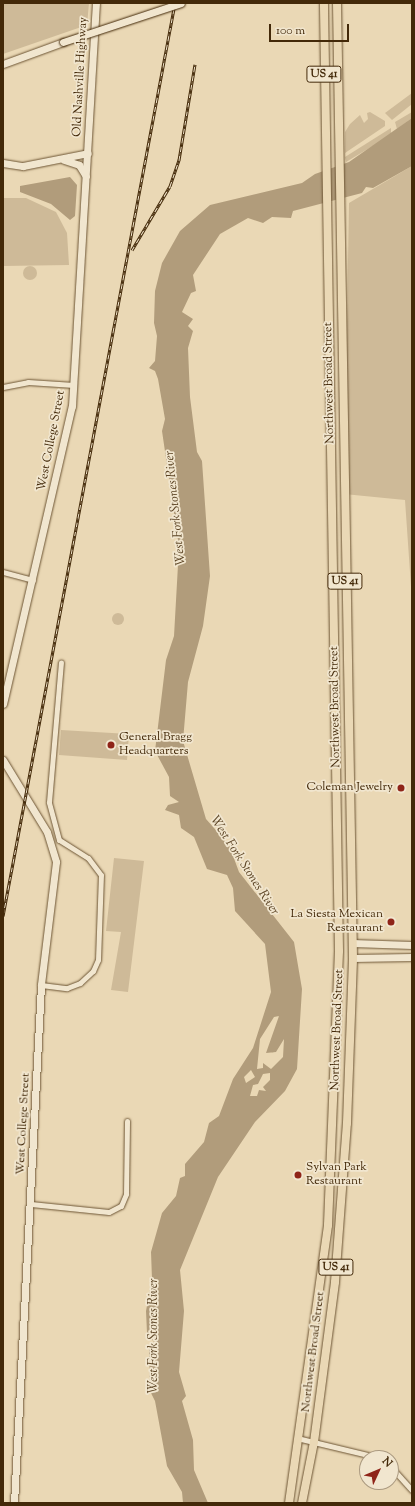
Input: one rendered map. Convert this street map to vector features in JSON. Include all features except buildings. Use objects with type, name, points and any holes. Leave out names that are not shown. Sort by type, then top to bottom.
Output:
[{"type":"main road","name":"Northwest Broad Street","points":[[289,1503],[301,1439],[309,1382],[328,1225],[334,1123],[339,951],[325,223],[324,3]]},
{"type":"main road","name":"Northwest Broad Street","points":[[302,1503],[314,1442],[328,1344],[340,1226],[347,1123],[352,958],[337,141],[337,3]]},
{"type":"main road","points":[[329,420],[342,420]]},
{"type":"main road","points":[[330,494],[344,494]]},
{"type":"main road","points":[[334,680],[347,680]]},
{"type":"main road","points":[[335,749],[348,749]]},
{"type":"main road","points":[[336,801],[350,801]]},
{"type":"main road","points":[[339,951],[352,943]]},
{"type":"main road","points":[[339,951],[352,958]]},
{"type":"main road","points":[[334,1123],[347,1123]]},
{"type":"main road","points":[[328,1225],[340,1226]]},
{"type":"main road","points":[[314,1343],[328,1344]]},
{"type":"main road","points":[[309,1382],[322,1384]]},
{"type":"street","name":"Old Nashville Highway","points":[[88,153],[96,3]]},
{"type":"street","points":[[3,64],[63,42],[181,3]]},
{"type":"street","points":[[3,163],[23,166],[88,153]]},
{"type":"street","name":"West College Street","points":[[3,704],[68,428],[74,385],[88,153]]},
{"type":"street","points":[[58,160],[79,165],[86,177]]},
{"type":"street","points":[[3,387],[28,382],[74,385]]},
{"type":"street","points":[[3,572],[32,580]]},
{"type":"street","points":[[41,985],[67,988],[80,983],[93,971],[98,960],[100,875],[88,858],[59,840],[49,802],[61,663]]},
{"type":"street","name":"West College Street","points":[[3,760],[47,832],[56,862],[41,985],[31,1204],[14,1503]]},
{"type":"street","points":[[352,943],[412,945]]},
{"type":"street","points":[[352,958],[412,957]]},
{"type":"street","points":[[31,1204],[109,1212],[121,1206],[126,1194],[127,1121]]},
{"type":"street","points":[[301,1439],[359,1453]]},
{"type":"street","points":[[399,1476],[412,1490]]},
{"type":"shaded area","points":[[3,3],[89,3],[87,25],[3,54]]},
{"type":"shaded area","points":[[412,93],[412,104],[392,120],[385,113]]},
{"type":"shaded area","points":[[370,112],[385,121],[385,126],[345,153],[345,132],[350,124],[360,115],[364,123],[368,119],[367,113]]},
{"type":"shaded area","points":[[412,112],[412,118],[397,129],[395,122]]},
{"type":"shaded area","points":[[391,128],[391,135],[346,162],[345,157]]},
{"type":"shaded area","points":[[412,166],[412,601],[405,500],[344,494],[349,203]]},
{"type":"shaded area","points":[[4,198],[26,198],[56,212],[67,233],[69,265],[3,266]]},
{"type":"shaded area","points":[[27,266],[33,266],[37,270],[37,276],[33,280],[27,280],[23,276],[23,270]]},
{"type":"shaded area","points":[[116,613],[120,613],[124,619],[120,625],[116,625],[112,621],[112,617]]},
{"type":"shaded area","points":[[61,730],[129,734],[127,760],[59,755]]},
{"type":"shaded area","points":[[114,858],[144,861],[128,992],[111,990],[121,932],[106,931]]},
{"type":"water","name":"West Fork Stones River","points":[[412,118],[412,166],[373,188],[366,187],[362,193],[293,211],[291,218],[272,217],[263,223],[248,218],[220,234],[193,275],[196,291],[191,293],[182,312],[193,319],[188,326],[193,331],[188,348],[190,397],[197,452],[202,461],[210,576],[203,626],[188,682],[183,741],[206,819],[229,845],[239,872],[294,942],[302,989],[297,1069],[285,1091],[255,1122],[218,1177],[180,1270],[184,1311],[179,1372],[186,1396],[182,1401],[193,1440],[194,1470],[208,1503],[183,1503],[182,1492],[167,1466],[155,1401],[150,1391],[149,1350],[154,1342],[147,1333],[146,1311],[152,1279],[151,1252],[162,1213],[176,1196],[180,1178],[185,1176],[185,1164],[204,1142],[209,1123],[219,1116],[233,1079],[253,1048],[271,992],[265,944],[235,911],[233,888],[227,875],[207,869],[194,837],[181,828],[179,815],[165,810],[168,805],[179,802],[170,796],[169,777],[155,751],[166,660],[174,636],[179,547],[162,431],[165,419],[158,379],[155,371],[149,368],[155,361],[157,336],[154,323],[155,291],[162,263],[180,231],[210,205],[302,183],[315,174],[349,162]],"holes":[[[279,1016],[266,1053],[276,1052],[284,1039],[283,1057],[271,1069],[263,1063],[263,1068],[257,1069],[260,1039],[274,1017]],[[251,1070],[255,1077],[246,1083],[244,1077]],[[270,1073],[270,1080],[263,1087],[266,1091],[259,1090],[257,1096],[250,1096],[253,1085],[258,1084],[263,1074]]]},
{"type":"water","points":[[70,177],[77,185],[75,216],[70,220],[51,204],[20,192],[20,186]]},
{"type":"railway","points":[[3,916],[175,3]]},
{"type":"railway","points":[[132,250],[170,186],[179,160],[195,64]]},
{"type":"place","name":"General Bragg Headquarters","points":[[111,745]]},
{"type":"place","name":"Coleman Jewelry","points":[[401,788]]},
{"type":"place","name":"La Siesta Mexican Restaurant","points":[[391,922]]},
{"type":"place","name":"Sylvan Park Restaurant","points":[[298,1175]]}]
